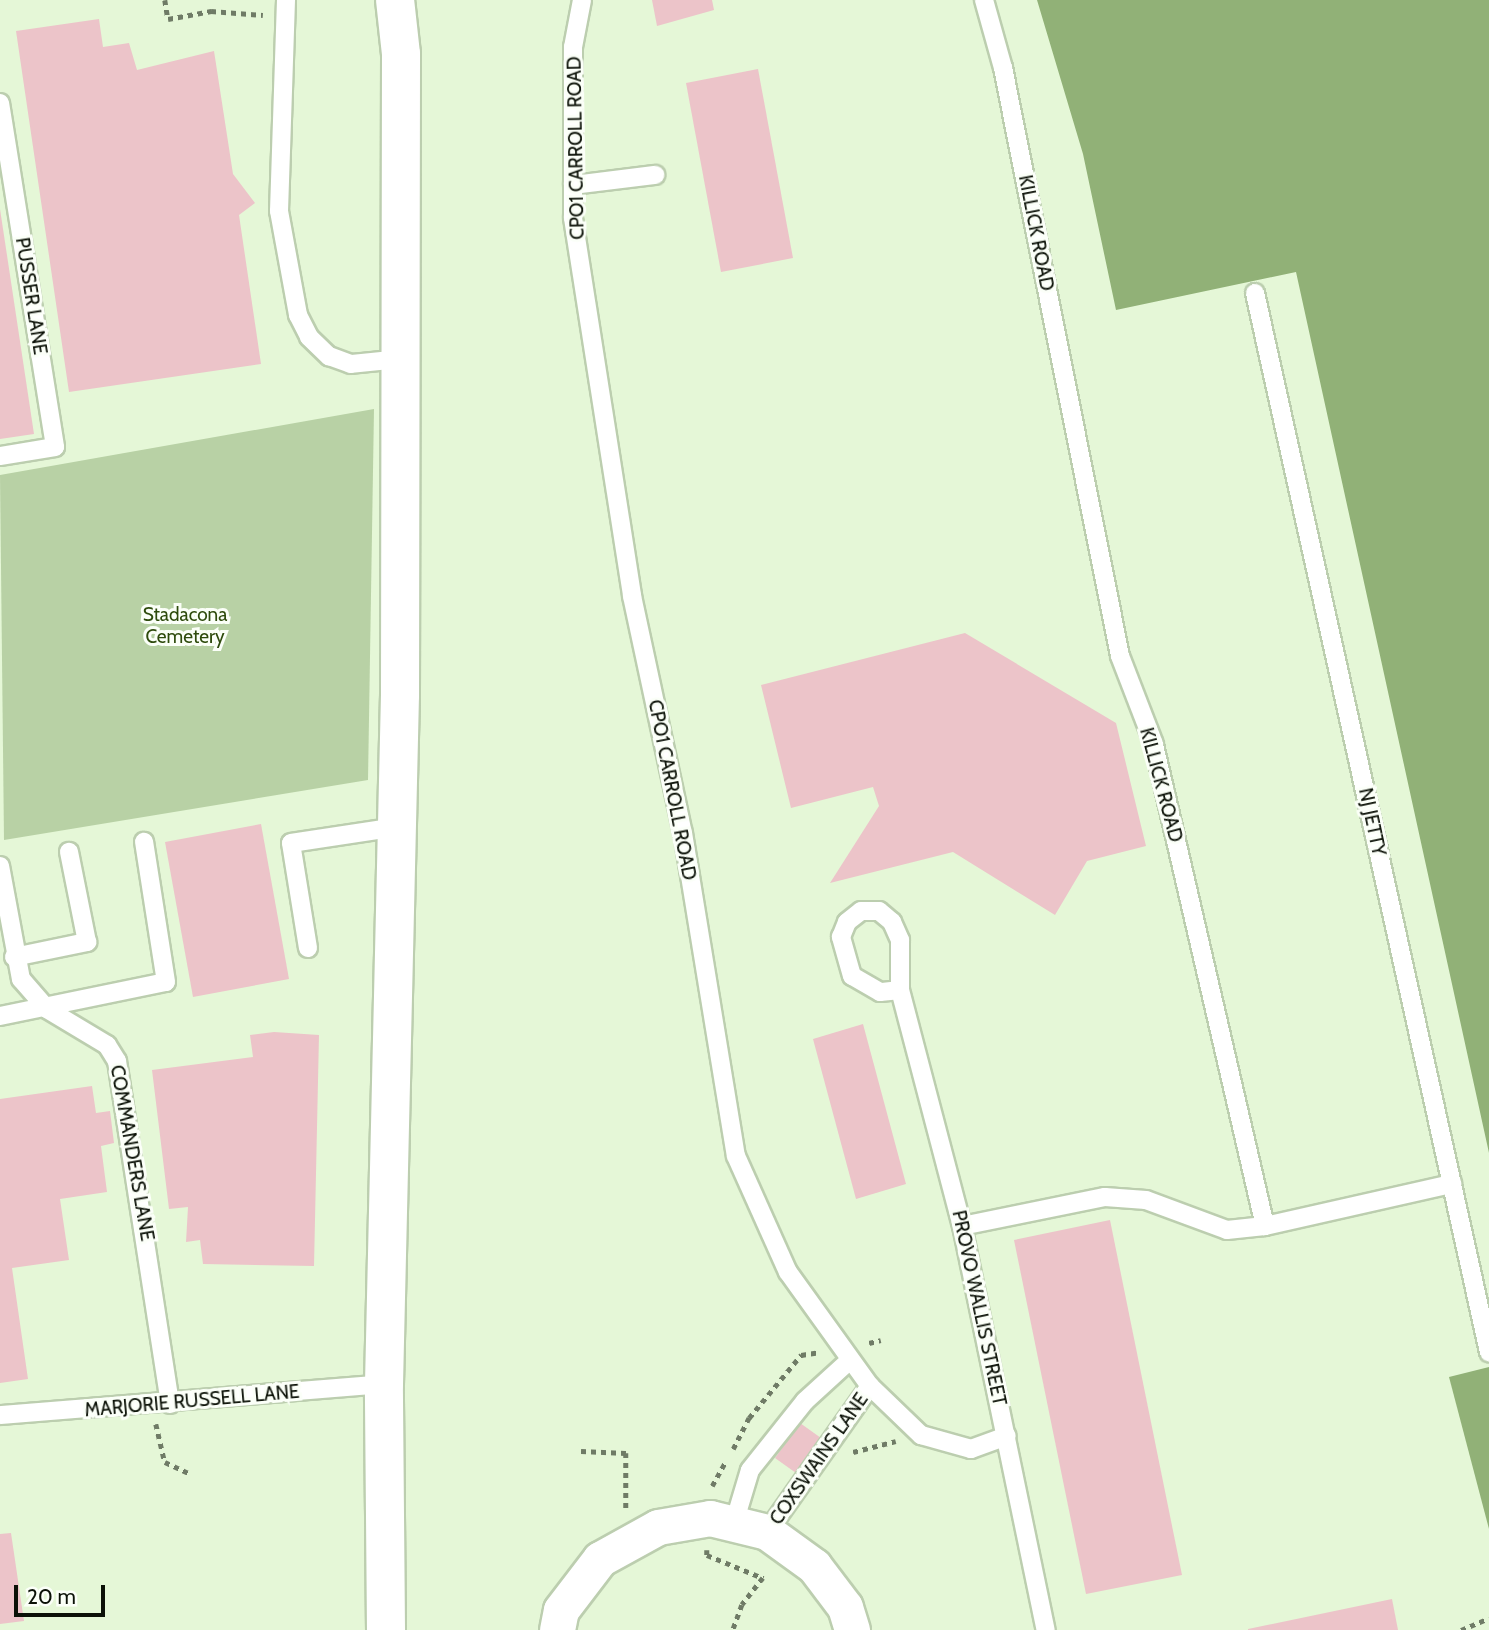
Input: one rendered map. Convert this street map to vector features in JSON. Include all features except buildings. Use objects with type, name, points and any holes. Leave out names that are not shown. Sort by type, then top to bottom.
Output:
[{"type":"main road","points":[[386,1630],[384,1384],[397,827],[400,359],[401,54],[395,0]]},
{"type":"street","points":[[557,1630],[561,1611],[577,1585],[626,1542],[658,1527],[710,1518],[735,1520],[767,1532],[814,1566],[845,1607],[852,1630]]},
{"type":"lane","name":"CPO1 CARROLL ROAD","points":[[582,0],[573,47],[573,185],[576,239],[627,569],[682,833],[736,1156],[788,1272],[870,1386],[921,1435],[971,1449],[1007,1436]]},
{"type":"lane","name":"KILLICK ROAD","points":[[984,0],[1003,68],[1120,656],[1154,744],[1265,1226]]},
{"type":"lane","points":[[286,8],[279,211],[299,314],[309,337],[329,356],[351,364],[400,359]]},
{"type":"lane","name":"PUSSER LANE","points":[[0,103],[55,447],[0,456]]},
{"type":"lane","points":[[573,185],[655,175]]},
{"type":"lane","name":"NJ JETTY","points":[[1255,293],[1489,1352]]},
{"type":"lane","points":[[308,948],[291,843],[397,827]]},
{"type":"lane","points":[[0,1016],[47,1009],[166,982],[144,842]]},
{"type":"lane","points":[[14,957],[87,942],[69,852]]},
{"type":"lane","name":"COMMANDERS LANE","points":[[0,866],[14,957],[21,979],[47,1009],[113,1053],[134,1149],[170,1404]]},
{"type":"lane","name":"PROVO WALLIS STREET","points":[[901,990],[880,992],[852,976],[841,937],[847,922],[861,911],[879,911],[892,922],[900,940],[901,990],[962,1226],[1046,1630]]},
{"type":"lane","points":[[962,1226],[1105,1197],[1146,1200],[1227,1230],[1265,1226],[1452,1184]]},
{"type":"lane","name":"COXSWAINS LANE","points":[[735,1520],[750,1470],[805,1401],[850,1360]]},
{"type":"lane","name":"MARJORIE RUSSELL LANE","points":[[0,1415],[170,1404],[384,1384]]},
{"type":"lane","name":"COXSWAINS LANE","points":[[767,1532],[870,1386]]},
{"type":"path","points":[[165,0],[168,19],[211,11],[286,8]]},
{"type":"path","points":[[151,1405],[165,1462],[189,1473]]},
{"type":"path","points":[[843,1455],[921,1435]]},
{"type":"path","points":[[581,1451],[626,1453],[626,1542]]},
{"type":"path","points":[[1461,1630],[1489,1618]]},
{"type":"green space","name":"Stadacona Cemetery","points":[[374,409],[368,780],[4,840],[0,475]]},
{"type":"shaded area","points":[[1037,0],[1489,0],[1489,1153],[1296,272],[1116,310],[1083,154]]},
{"type":"shaded area","points":[[1489,1367],[1489,1529],[1449,1377]]}]
